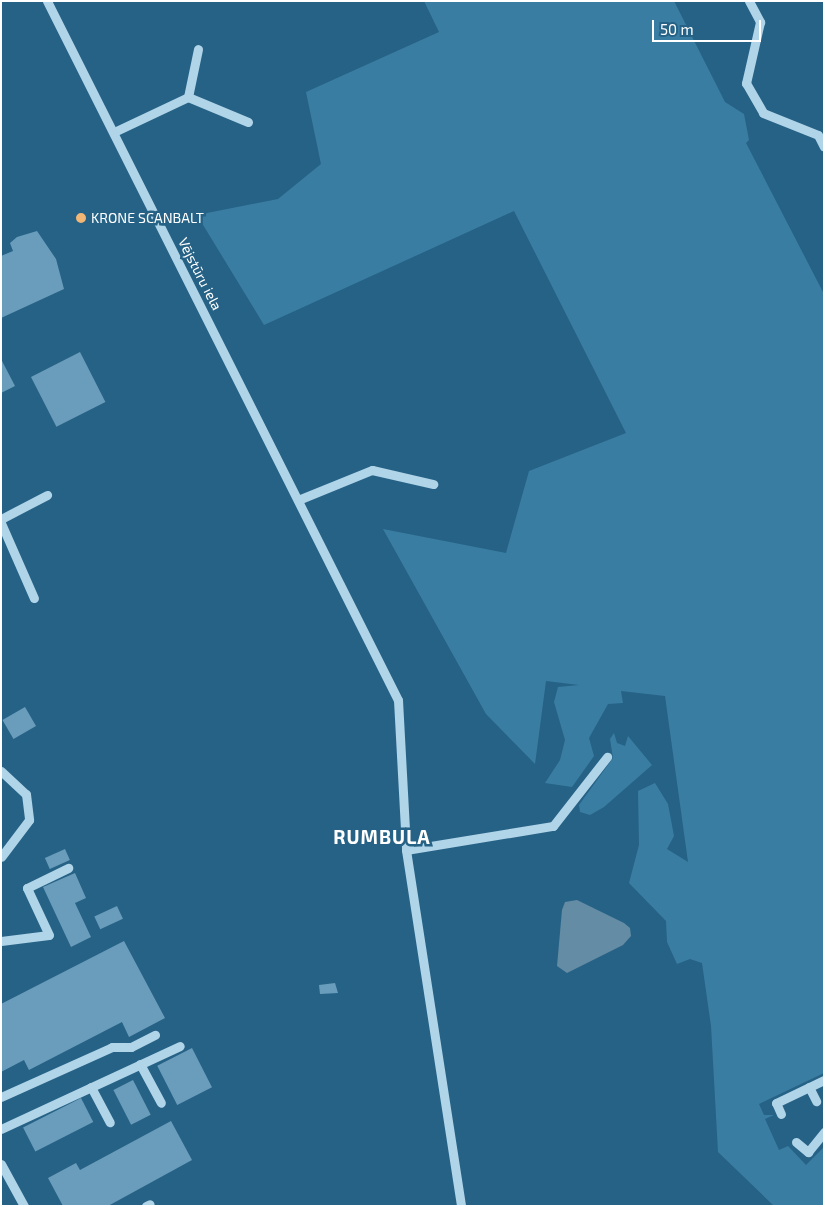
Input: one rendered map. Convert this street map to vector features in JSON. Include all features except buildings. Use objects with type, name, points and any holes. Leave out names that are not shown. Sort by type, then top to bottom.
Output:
[{"type":"street","name":"Vējstūru iela","points":[[47,1],[398,700],[406,850],[461,1206]]},
{"type":"street","points":[[749,1],[760,22],[746,82],[763,113],[818,135],[824,147]]},
{"type":"street","points":[[188,97],[198,49]]},
{"type":"street","points":[[114,132],[188,97],[248,122]]},
{"type":"street","points":[[298,500],[372,470],[433,484]]},
{"type":"street","points":[[1,519],[47,495]]},
{"type":"street","points":[[1,523],[34,598]]},
{"type":"street","points":[[406,850],[553,826],[607,757]]},
{"type":"street","points":[[1,771],[26,794],[29,820],[1,857]]},
{"type":"street","points":[[1,941],[49,935],[27,888],[68,868]]},
{"type":"street","points":[[1,1097],[112,1047],[131,1047],[155,1034]]},
{"type":"street","points":[[1,1129],[180,1046]]},
{"type":"street","points":[[140,1064],[161,1103]]},
{"type":"street","points":[[781,1114],[776,1103],[824,1080]]},
{"type":"street","points":[[91,1087],[110,1122]]},
{"type":"street","points":[[809,1087],[816,1101]]},
{"type":"street","points":[[796,1142],[808,1152],[824,1132]]},
{"type":"street","points":[[1,1164],[24,1206]]},
{"type":"shaded area","points":[[424,1],[674,1],[725,102],[744,114],[749,140],[746,143],[824,294],[824,1073],[759,1104],[764,1115],[774,1115],[765,1119],[779,1150],[788,1146],[806,1165],[824,1147],[824,1206],[774,1206],[718,1152],[711,1026],[702,963],[690,959],[677,964],[667,942],[666,921],[629,883],[639,845],[638,791],[655,783],[668,804],[674,836],[667,849],[688,862],[665,696],[621,691],[623,703],[608,704],[589,738],[594,756],[572,787],[545,783],[560,760],[565,740],[554,702],[558,687],[579,685],[546,681],[535,764],[486,714],[383,529],[506,553],[529,471],[626,433],[514,211],[264,325],[197,215],[278,199],[321,164],[306,92],[439,32]]},
{"type":"shaded area","points":[[614,733],[617,743],[625,746],[628,736],[652,765],[604,807],[590,815],[580,812],[579,805],[613,758],[610,739]]},
{"type":"shaded area","points":[[577,900],[624,923],[630,928],[631,936],[623,945],[567,973],[557,966],[562,910],[565,902]]},
{"type":"place","name":"KRONE SCANBALT","points":[[81,218]]},
{"type":"district","name":"RUMBULA","points":[[382,837]]}]
